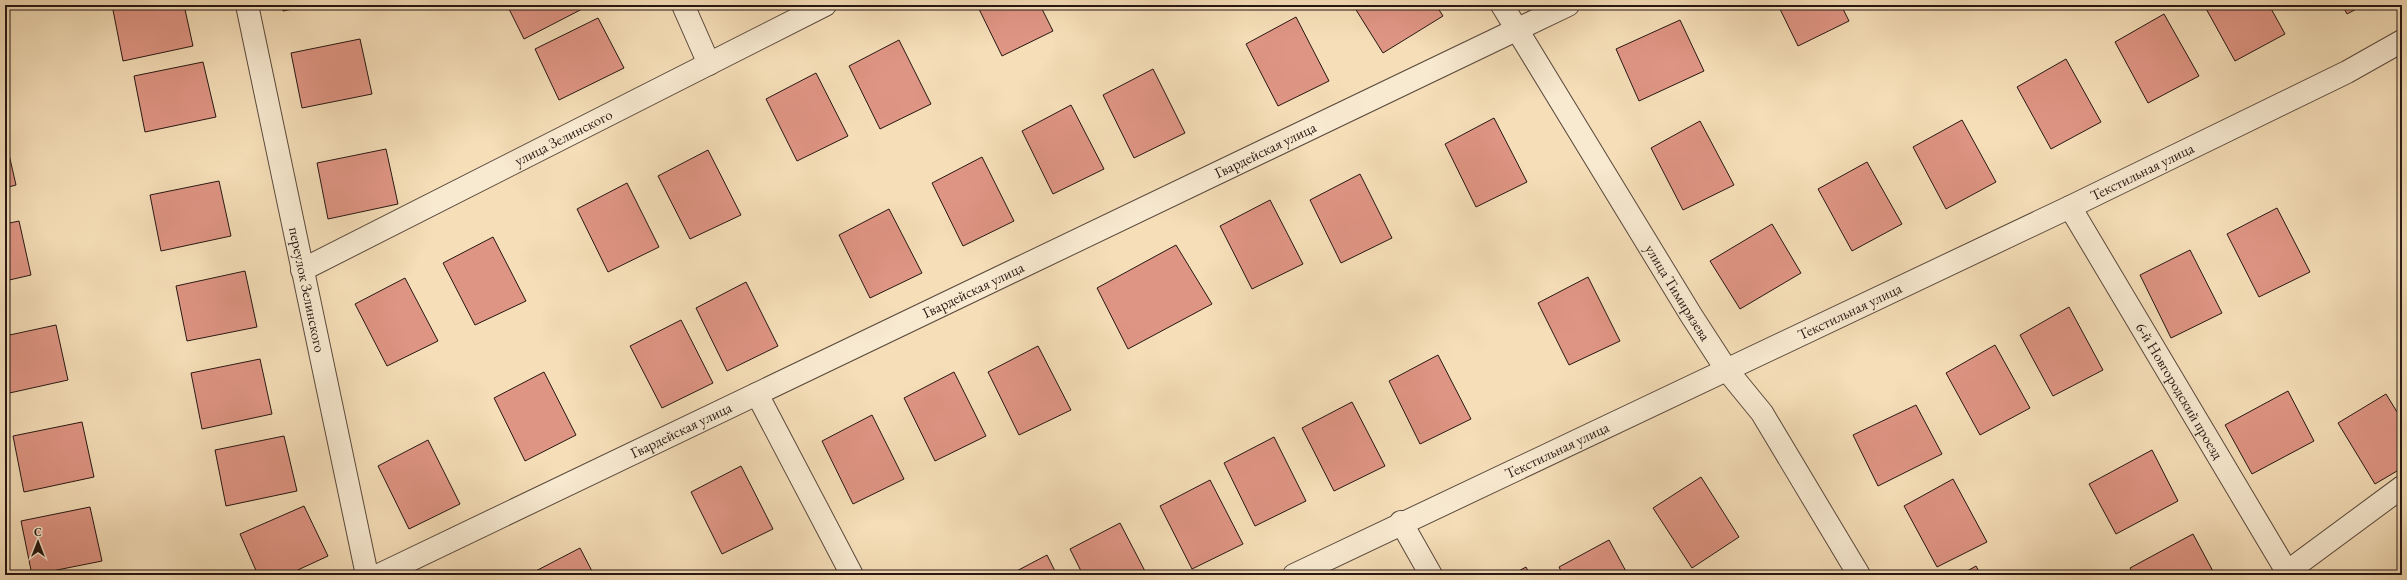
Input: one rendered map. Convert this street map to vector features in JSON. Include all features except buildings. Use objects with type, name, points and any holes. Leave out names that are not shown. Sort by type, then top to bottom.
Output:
[{"type":"street","name":"переулок Зелинского","points":[[246,5],[368,575]]},
{"type":"street","points":[[683,5],[709,64]]},
{"type":"street","name":"улица Зелинского","points":[[302,270],[825,5]]},
{"type":"street","name":"улица Тимирязева","points":[[1502,5],[1726,369],[1762,413],[1859,575]]},
{"type":"street","name":"Гвардейская улица","points":[[379,575],[1568,5]]},
{"type":"street","name":"Текстильная улица","points":[[1294,575],[1401,522],[2070,207],[2347,72],[2402,41]]},
{"type":"street","name":"6-й Новгородский проезд","points":[[2070,207],[2288,574]]},
{"type":"street","points":[[757,394],[852,575]]},
{"type":"street","points":[[2288,574],[2402,487]]},
{"type":"street","points":[[1401,522],[1431,575]]}]
